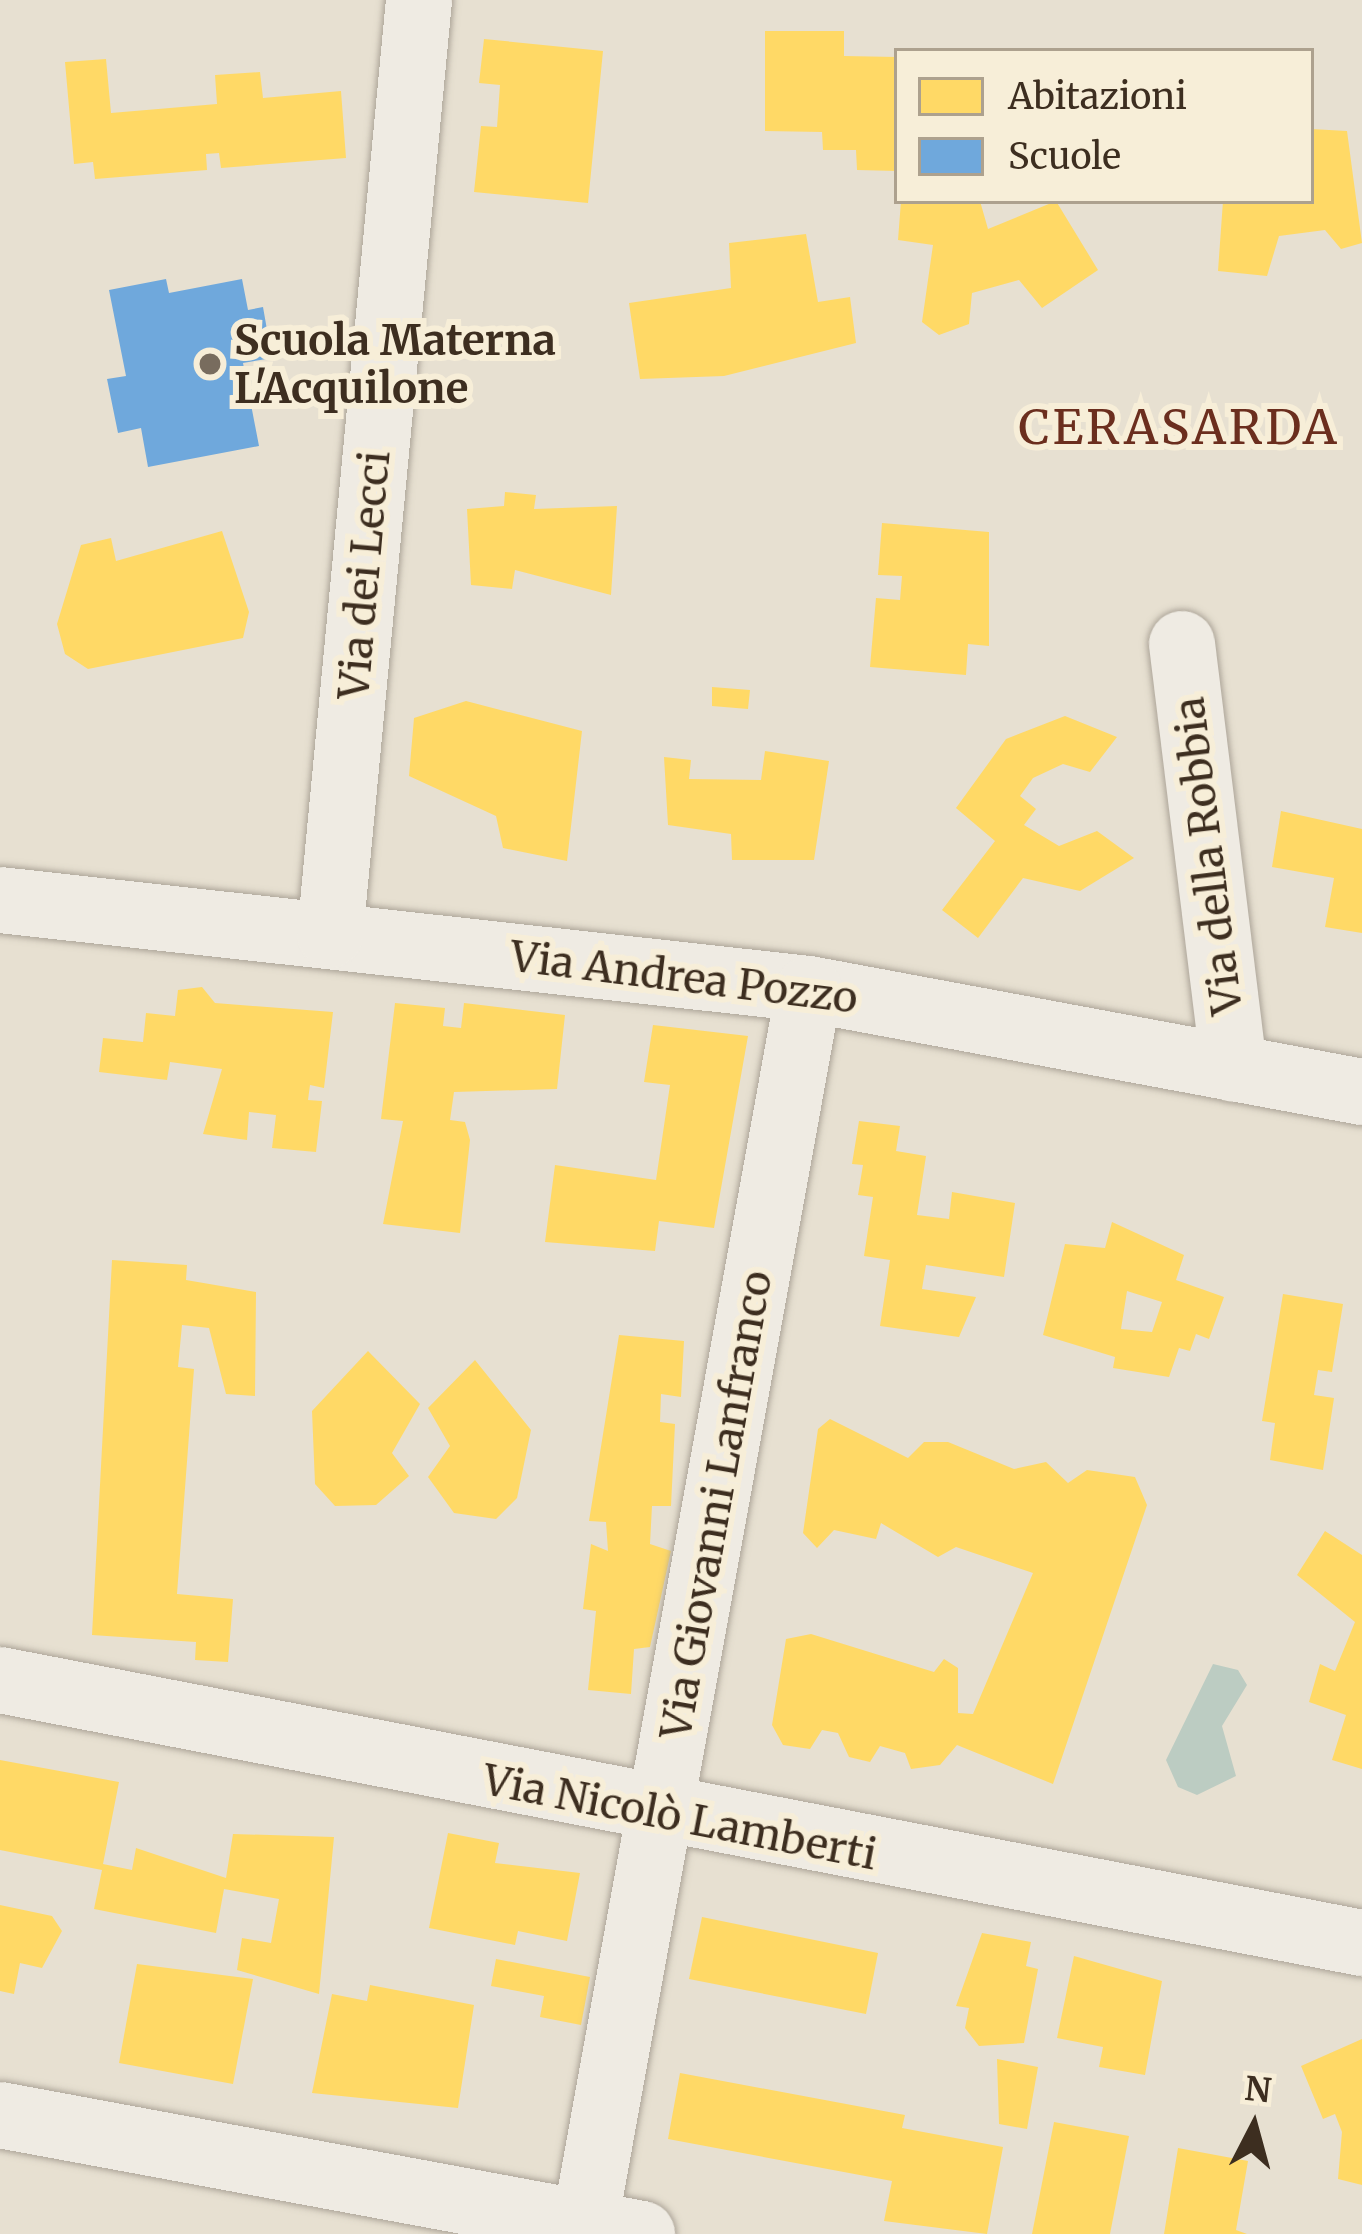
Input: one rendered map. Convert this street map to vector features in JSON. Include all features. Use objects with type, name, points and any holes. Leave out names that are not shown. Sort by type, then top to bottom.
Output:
[{"type":"street","name":"Via dei Lecci","points":[[330,935],[419,0]]},
{"type":"street","name":"Via della Robbia","points":[[1182,644],[1234,1069]]},
{"type":"street","name":"Via Andrea Pozzo","points":[[0,900],[809,989],[1362,1092]]},
{"type":"street","name":"Via Giovanni Lanfranco","points":[[604,2230],[660,1816],[809,989]]},
{"type":"street","name":"Via Nicolò Lamberti","points":[[0,1681],[660,1816],[1362,1943]]},
{"type":"street","points":[[0,2116],[604,2230]]},
{"type":"shaded area","points":[[1213,1664],[1238,1670],[1247,1685],[1222,1726],[1236,1776],[1197,1795],[1178,1787],[1166,1760]]},
{"type":"building: Abitazioni","points":[[765,31],[844,31],[844,56],[894,57],[894,171],[857,170],[856,150],[823,150],[822,132],[765,131]]},
{"type":"building: Abitazioni","points":[[484,39],[603,51],[588,203],[474,192],[481,126],[497,127],[500,85],[479,83]]},
{"type":"building: Abitazioni","points":[[106,59],[111,113],[217,104],[215,75],[260,72],[263,98],[341,91],[346,158],[221,168],[219,153],[206,154],[207,170],[95,179],[93,162],[74,164],[65,62]]},
{"type":"building: Abitazioni","points":[[1314,129],[1347,131],[1362,243],[1341,249],[1325,230],[1279,236],[1267,276],[1218,271],[1223,204],[1314,204]]},
{"type":"building: Abitazioni","points":[[901,204],[981,204],[988,229],[1058,204],[1098,270],[1042,308],[1019,280],[972,293],[969,324],[939,335],[922,322],[933,245],[898,240]]},
{"type":"building: Abitazioni","points":[[806,234],[818,302],[850,297],[856,343],[724,376],[640,379],[629,303],[731,288],[729,243]]},
{"type":"building: Abitazioni","points":[[505,492],[536,495],[534,509],[617,506],[611,595],[515,570],[512,589],[471,585],[467,509],[504,506]]},
{"type":"building: Abitazioni","points":[[882,523],[989,532],[989,646],[968,644],[966,675],[870,667],[876,598],[900,600],[902,576],[878,575]]},
{"type":"building: Abitazioni","points":[[222,531],[249,612],[243,638],[88,669],[65,654],[57,624],[81,545],[111,538],[116,561]]},
{"type":"building: Abitazioni","points":[[712,687],[750,690],[748,709],[712,706]]},
{"type":"building: Abitazioni","points":[[466,701],[582,731],[567,861],[503,848],[496,816],[409,776],[414,718]]},
{"type":"building: Abitazioni","points":[[1065,716],[1117,737],[1090,772],[1063,764],[1033,778],[1020,796],[1036,809],[1024,825],[1059,846],[1097,831],[1134,858],[1080,891],[1023,878],[978,938],[942,910],[995,841],[956,808],[1006,739]]},
{"type":"building: Abitazioni","points":[[765,751],[829,761],[814,860],[732,860],[731,834],[668,825],[664,757],[691,760],[689,779],[761,780]]},
{"type":"building: Abitazioni","points":[[1281,811],[1362,829],[1362,933],[1325,927],[1334,878],[1272,867]]},
{"type":"building: Abitazioni","points":[[202,987],[215,1003],[333,1012],[324,1088],[310,1085],[308,1100],[322,1101],[316,1152],[272,1148],[276,1115],[249,1112],[247,1140],[203,1134],[222,1069],[170,1062],[167,1080],[99,1072],[103,1038],[143,1042],[146,1013],[175,1016],[178,990]]},
{"type":"building: Abitazioni","points":[[395,1003],[445,1008],[443,1026],[461,1028],[464,1003],[565,1015],[557,1089],[454,1092],[450,1120],[465,1122],[470,1140],[460,1233],[383,1224],[403,1121],[381,1119]]},
{"type":"building: Abitazioni","points":[[653,1025],[748,1036],[714,1228],[659,1221],[655,1251],[545,1242],[555,1165],[656,1180],[670,1085],[644,1082]]},
{"type":"building: Abitazioni","points":[[859,1121],[900,1126],[896,1151],[926,1156],[917,1215],[949,1219],[952,1192],[1015,1203],[1004,1277],[926,1265],[922,1289],[976,1297],[959,1337],[880,1326],[890,1260],[864,1256],[873,1197],[858,1195],[863,1165],[852,1164]]},
{"type":"building: Abitazioni","points":[[1112,1222],[1184,1255],[1176,1280],[1224,1297],[1209,1339],[1196,1334],[1190,1351],[1179,1348],[1169,1377],[1113,1368],[1115,1357],[1043,1335],[1065,1244],[1105,1248]],"holes":[[[1127,1291],[1162,1302],[1152,1332],[1121,1329]]]},
{"type":"building: Abitazioni","points":[[112,1260],[187,1265],[186,1280],[256,1292],[255,1396],[226,1394],[209,1328],[182,1325],[178,1367],[194,1369],[177,1594],[233,1599],[228,1662],[195,1660],[196,1642],[92,1635]]},
{"type":"building: Abitazioni","points":[[1283,1294],[1343,1304],[1332,1372],[1318,1370],[1314,1395],[1334,1398],[1323,1470],[1270,1460],[1275,1423],[1262,1421]]},
{"type":"building: Abitazioni","points":[[619,1335],[684,1341],[681,1397],[661,1394],[660,1422],[675,1424],[671,1506],[652,1506],[650,1544],[671,1551],[650,1647],[634,1649],[631,1694],[588,1690],[596,1611],[583,1609],[591,1544],[608,1551],[606,1522],[589,1521]]},
{"type":"building: Abitazioni","points":[[368,1351],[420,1404],[392,1453],[409,1476],[376,1505],[335,1506],[315,1484],[312,1411]]},
{"type":"building: Abitazioni","points":[[475,1360],[531,1430],[517,1498],[496,1519],[454,1513],[428,1477],[450,1446],[428,1408]]},
{"type":"building: Abitazioni","points":[[830,1419],[908,1458],[924,1442],[948,1442],[1014,1469],[1046,1462],[1068,1483],[1087,1470],[1135,1477],[1147,1505],[1053,1784],[957,1745],[940,1765],[911,1769],[905,1753],[880,1746],[870,1762],[849,1757],[838,1733],[822,1730],[810,1749],[783,1745],[772,1725],[786,1639],[811,1634],[934,1672],[944,1659],[958,1668],[958,1713],[973,1714],[1033,1573],[956,1547],[938,1557],[881,1523],[876,1539],[834,1530],[817,1548],[803,1533],[818,1429]]},
{"type":"building: Abitazioni","points":[[1325,1531],[1362,1555],[1362,1769],[1332,1760],[1346,1715],[1309,1702],[1320,1664],[1335,1671],[1355,1622],[1297,1575]]},
{"type":"building: Abitazioni","points":[[0,1760],[119,1782],[103,1864],[132,1870],[136,1848],[226,1878],[233,1834],[334,1837],[319,1994],[237,1970],[242,1938],[271,1943],[279,1899],[224,1889],[216,1933],[94,1909],[102,1870],[0,1850]]},
{"type":"building: Abitazioni","points":[[448,1833],[499,1843],[495,1863],[580,1873],[567,1941],[518,1931],[515,1945],[429,1928]]},
{"type":"building: Abitazioni","points":[[0,1905],[52,1916],[62,1931],[42,1968],[20,1963],[14,1994],[0,1991]]},
{"type":"building: Abitazioni","points":[[702,1917],[878,1953],[866,2014],[689,1979]]},
{"type":"building: Abitazioni","points":[[982,1933],[1031,1942],[1026,1966],[1038,1969],[1024,2043],[979,2046],[965,2028],[969,2008],[956,2006]]},
{"type":"building: Abitazioni","points":[[1074,1956],[1162,1981],[1145,2075],[1099,2067],[1103,2047],[1057,2038]]},
{"type":"building: Abitazioni","points":[[496,1959],[590,1977],[581,2025],[540,2017],[544,1996],[491,1986]]},
{"type":"building: Abitazioni","points":[[137,1964],[253,1979],[233,2084],[119,2063]]},
{"type":"building: Abitazioni","points":[[370,1985],[474,2005],[458,2108],[312,2093],[332,1994],[367,2001]]},
{"type":"building: Abitazioni","points":[[1362,2039],[1362,2185],[1338,2179],[1342,2132],[1335,2114],[1323,2119],[1301,2066]]},
{"type":"building: Abitazioni","points":[[997,2059],[1038,2067],[1027,2129],[999,2124]]},
{"type":"building: Abitazioni","points":[[680,2073],[905,2115],[902,2128],[1003,2147],[987,2234],[884,2221],[892,2181],[668,2139]]},
{"type":"building: Abitazioni","points":[[1054,2122],[1129,2136],[1110,2234],[1032,2234]]},
{"type":"building: Abitazioni","points":[[1178,2148],[1248,2161],[1236,2230],[1247,2234],[1164,2234]]},
{"type":"building: Scuole","points":[[166,279],[169,293],[242,279],[248,310],[263,307],[272,358],[243,363],[259,446],[148,467],[141,428],[118,433],[107,379],[126,376],[109,290]]},
{"type":"place","name":"Scuola Materna L'Acquilone","points":[[210,364]]},
{"type":"district","name":"CERASARDA","points":[[1179,428]]}]
